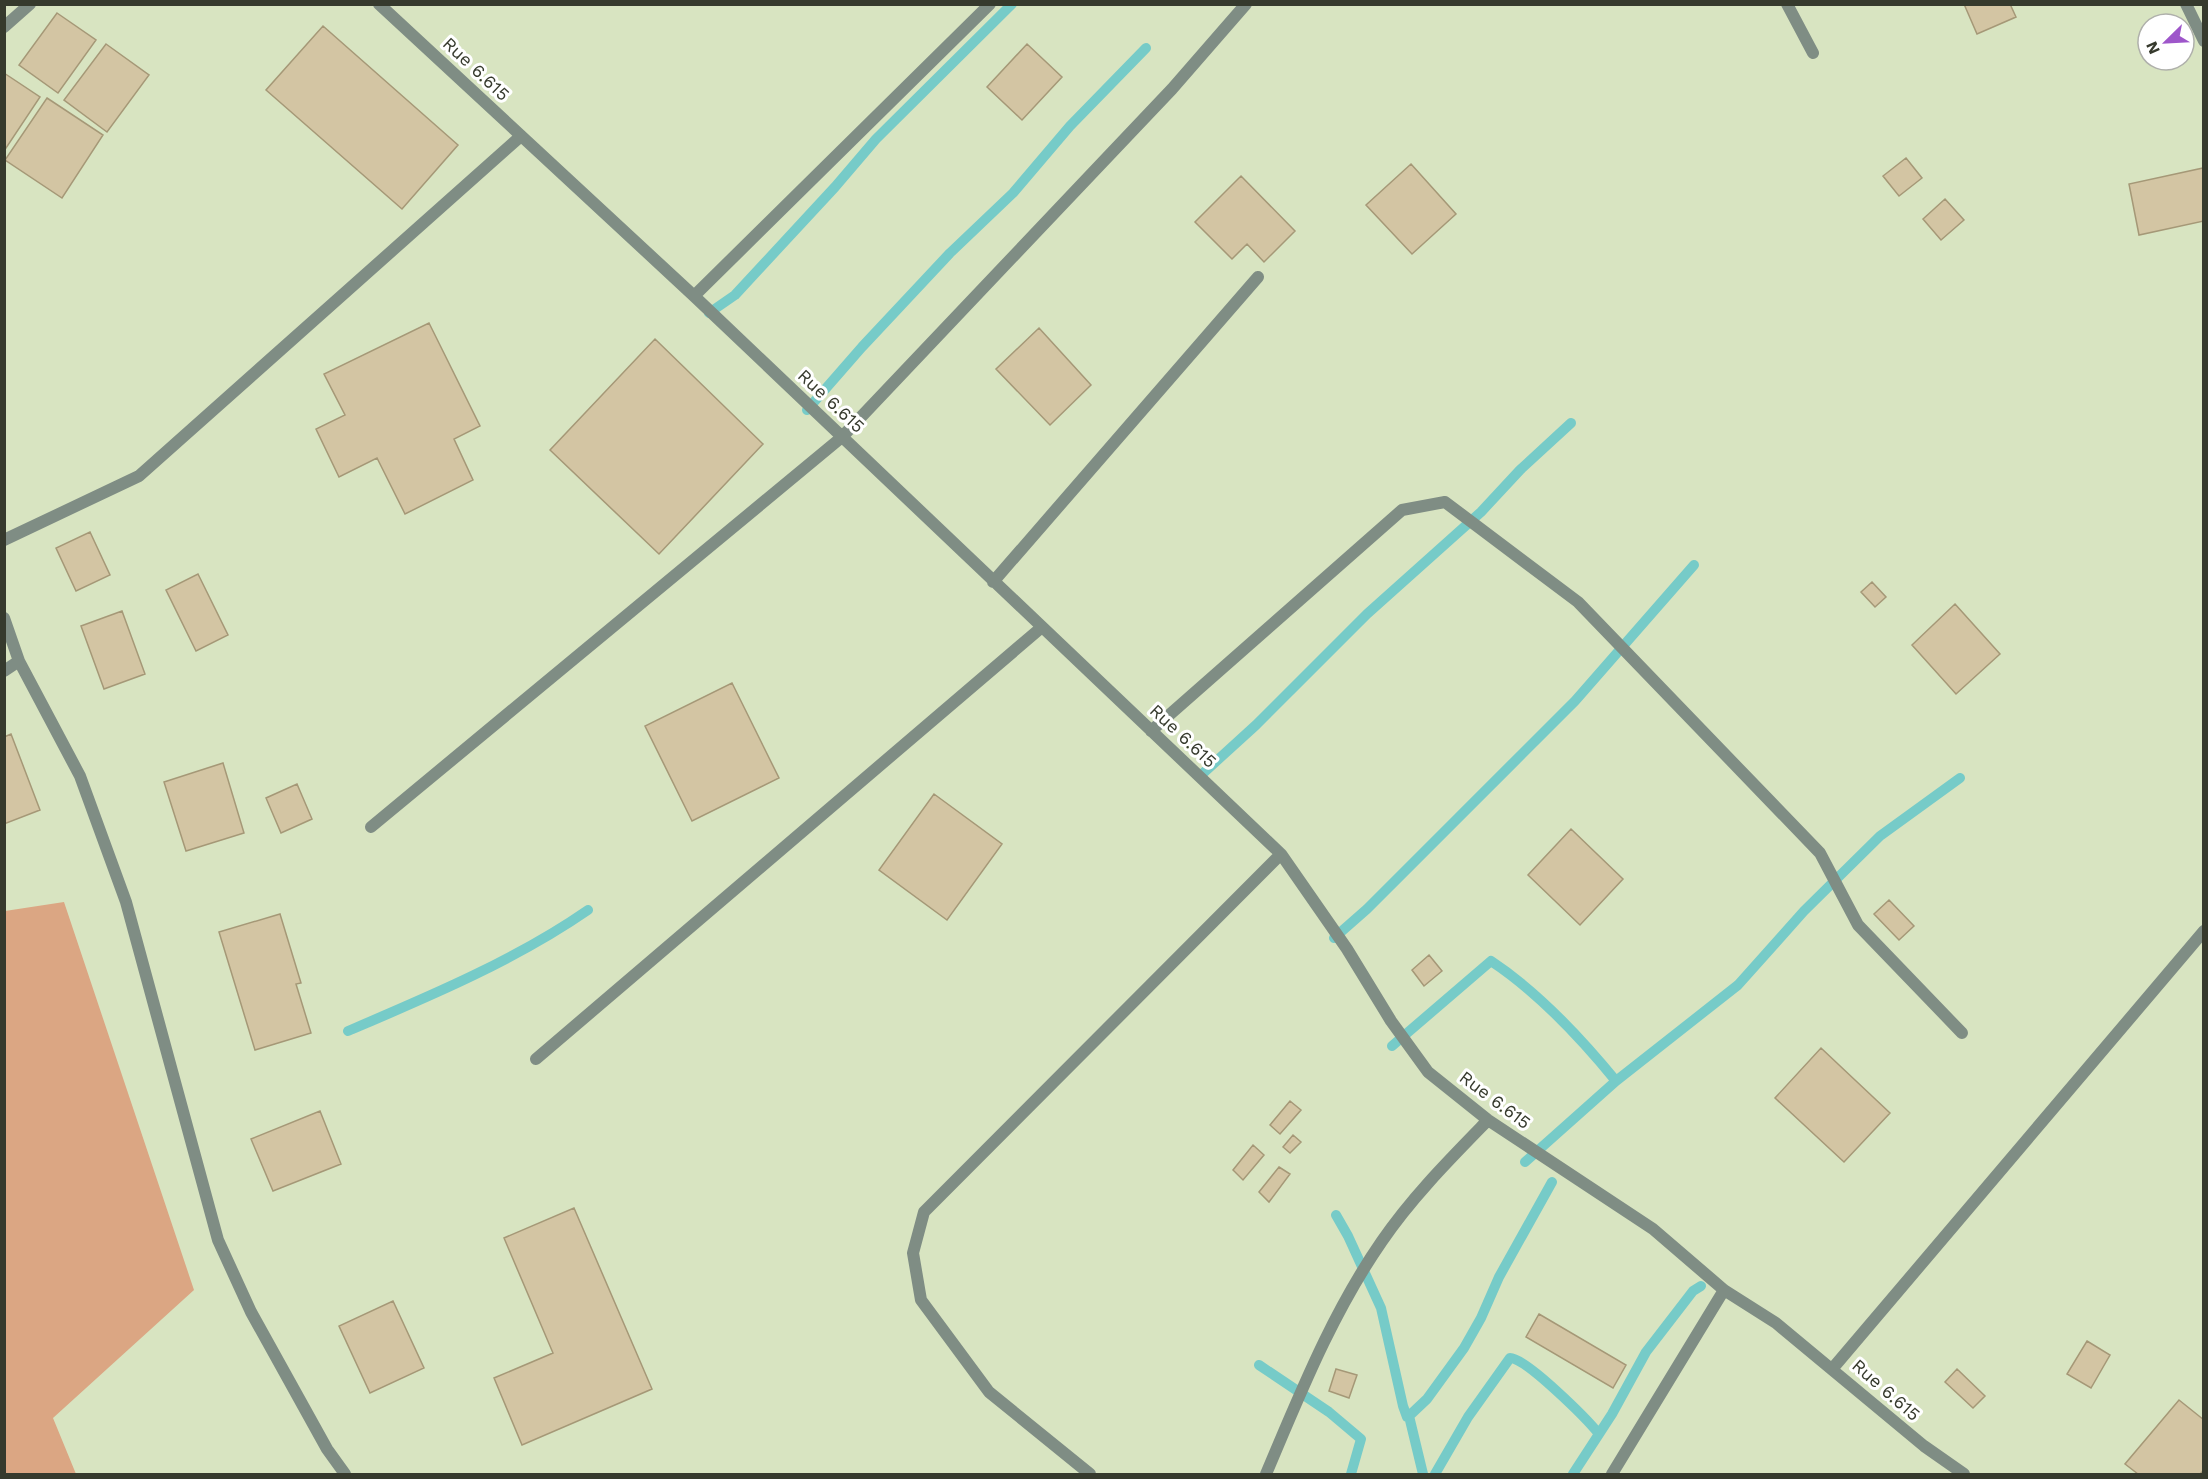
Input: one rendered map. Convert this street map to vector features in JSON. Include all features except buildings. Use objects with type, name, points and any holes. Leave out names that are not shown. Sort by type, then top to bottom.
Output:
[{"type":"street","points":[[4,27],[30,4]]},
{"type":"street","name":"Rue 6.615","points":[[379,4],[694,296],[1281,854],[1347,949],[1391,1021],[1428,1072],[1488,1120],[1653,1229],[1724,1290],[1776,1323],[1833,1368],[1924,1446],[1964,1474]]},
{"type":"street","points":[[694,296],[990,4]]},
{"type":"street","points":[[371,827],[842,437],[1172,89],[1246,4]]},
{"type":"street","points":[[1787,4],[1813,53]]},
{"type":"street","points":[[2186,4],[2204,41]]},
{"type":"street","points":[[4,540],[139,476],[521,136]]},
{"type":"street","points":[[993,582],[1258,277]]},
{"type":"street","points":[[1151,730],[1402,510],[1445,502],[1578,602],[1820,853],[1858,925],[1962,1034]]},
{"type":"street","points":[[4,618],[19,661],[80,776],[126,902],[218,1240],[251,1312],[327,1449],[345,1474]]},
{"type":"street","points":[[536,1059],[1042,627]]},
{"type":"street","points":[[4,671],[19,661]]},
{"type":"street","points":[[1090,1474],[988,1392],[921,1300],[913,1253],[924,1212],[1281,854]]},
{"type":"street","points":[[1833,1368],[2204,931]]},
{"type":"street","points":[[1266,1474],[1311,1368],[1341,1308],[1382,1240],[1441,1168],[1488,1120]]},
{"type":"street","points":[[1612,1474],[1724,1290]]},
{"type":"shaded area","points":[[64,902],[194,1290],[53,1418],[76,1474],[5,1474],[5,911]]},
{"type":"waterway","points":[[709,313],[735,295],[876,139],[1012,4]]},
{"type":"waterway","points":[[807,410],[950,253],[1013,193],[1070,126],[1146,48]]},
{"type":"waterway","points":[[1200,776],[1256,725],[1367,614],[1481,512],[1520,470],[1571,423]]},
{"type":"waterway","points":[[1334,938],[1367,909],[1575,701],[1694,565]]},
{"type":"waterway","points":[[1525,1162],[1616,1081],[1738,985],[1804,911],[1880,836],[1960,778]]},
{"type":"waterway","points":[[348,1031],[502,961],[588,910]]},
{"type":"waterway","points":[[1392,1046],[1491,961],[1558,1016],[1616,1081]]},
{"type":"waterway","points":[[1409,1416],[1427,1399],[1464,1348],[1481,1318],[1499,1277],[1552,1182]]},
{"type":"waterway","points":[[1336,1215],[1381,1308],[1403,1406],[1407,1417],[1409,1416],[1423,1474]]},
{"type":"waterway","points":[[1573,1474],[1612,1414],[1646,1352],[1693,1291],[1701,1286]]},
{"type":"waterway","points":[[1435,1474],[1468,1417],[1510,1358],[1542,1378],[1599,1434]]},
{"type":"waterway","points":[[1259,1365],[1329,1412],[1361,1439],[1351,1474]]}]
